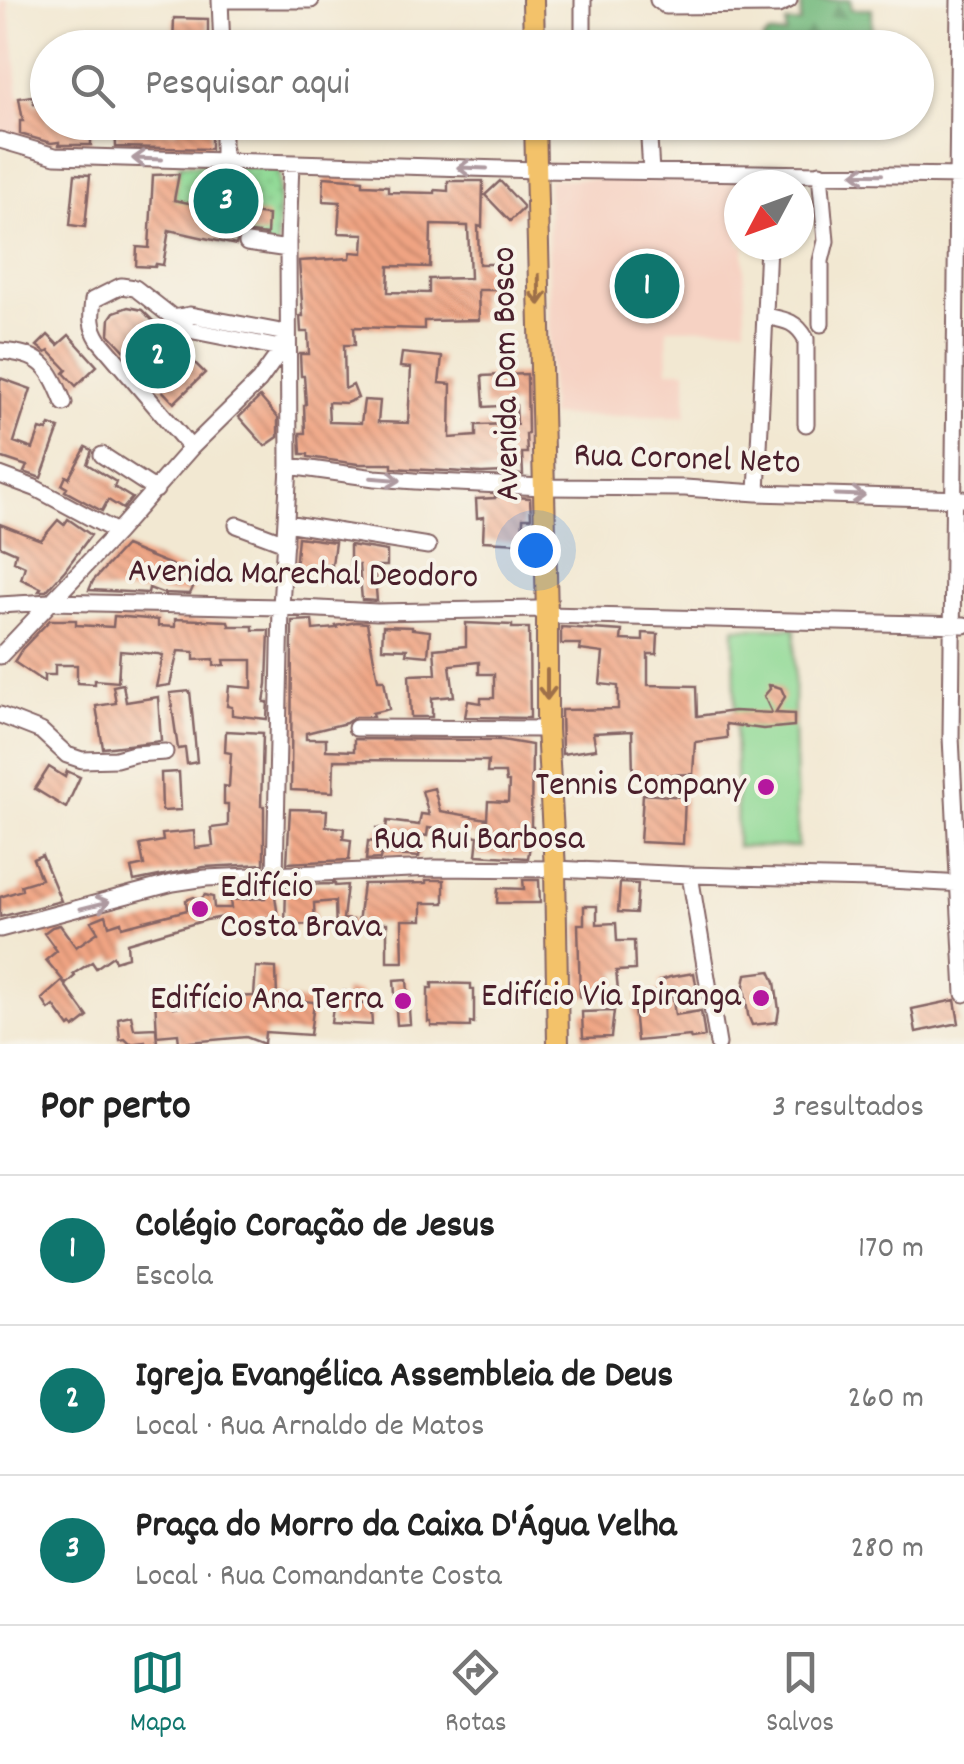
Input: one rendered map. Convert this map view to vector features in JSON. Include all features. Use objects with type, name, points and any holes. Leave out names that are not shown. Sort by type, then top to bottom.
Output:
[{"type":"main road","points":[[533,0],[534,30]]},
{"type":"main road","name":"Avenida Dom Bosco","points":[[535,140],[547,729],[558,1044]]},
{"type":"street","points":[[220,0],[221,30]]},
{"type":"street","points":[[229,0],[311,0]]},
{"type":"street","points":[[583,0],[583,30]]},
{"type":"street","points":[[658,0],[666,6],[778,4],[789,0]]},
{"type":"street","points":[[959,0],[957,737],[964,994]]},
{"type":"street","points":[[0,140],[55,156],[724,176]]},
{"type":"street","points":[[223,140],[223,161]]},
{"type":"street","points":[[649,140],[651,172]]},
{"type":"street","points":[[275,875],[281,607],[289,466],[290,388],[285,334],[291,163]]},
{"type":"street","points":[[820,173],[826,241],[821,261],[821,324]]},
{"type":"street","points":[[814,174],[961,175]]},
{"type":"street","points":[[247,244],[288,249]]},
{"type":"street","points":[[757,493],[768,260]]},
{"type":"street","points":[[191,448],[92,330],[93,300],[120,286],[136,288],[189,330],[285,334]]},
{"type":"street","points":[[766,316],[793,323],[806,339],[806,424]]},
{"type":"street","points":[[0,656],[191,448],[259,380],[285,334]]},
{"type":"street","points":[[0,351],[29,354],[48,369],[64,404]]},
{"type":"street","points":[[259,380],[278,376],[290,388]]},
{"type":"street","points":[[102,455],[156,490]]},
{"type":"street","name":"Rua Coronel Neto","points":[[289,466],[375,478],[543,487],[958,498]]},
{"type":"street","points":[[0,474],[35,488],[117,532]]},
{"type":"street","points":[[286,523],[428,546]]},
{"type":"street","points":[[237,525],[285,544]]},
{"type":"street","name":"Avenida Marechal Deodoro","points":[[4,605],[50,602],[377,612],[537,609],[547,615],[958,625]]},
{"type":"street","points":[[4,605],[15,606],[24,616],[25,629]]},
{"type":"street","points":[[0,714],[42,731],[67,754],[82,760],[165,752]]},
{"type":"street","points":[[356,728],[547,729]]},
{"type":"street","name":"Rua Rui Barbosa","points":[[0,929],[173,883],[206,878],[433,868],[554,868],[961,884]]},
{"type":"street","points":[[690,875],[718,1044]]},
{"type":"shaded area","points":[[0,0],[7,0],[23,141],[0,133]]},
{"type":"shaded area","points":[[548,179],[724,179],[724,260],[744,260],[745,327],[667,328],[668,370],[686,370],[686,416],[550,416]]},
{"type":"green space","points":[[802,0],[851,0],[851,9],[872,9],[872,30],[786,30],[786,23],[800,23]]},
{"type":"green space","points":[[180,164],[280,167],[277,250],[221,243],[169,230]]},
{"type":"green space","name":"Tennis Company","points":[[734,628],[795,628],[798,847],[737,847]]},
{"type":"building","points":[[174,18],[208,19],[208,30],[174,30]]},
{"type":"building","points":[[30,96],[30,137],[20,134],[23,121],[19,98]]},
{"type":"building","points":[[41,140],[91,140],[91,145]]},
{"type":"building","points":[[116,140],[211,140],[211,149],[116,147]]},
{"type":"building","points":[[75,174],[90,175],[85,227],[70,225]]},
{"type":"building","points":[[179,174],[174,200],[268,215],[267,235],[244,232],[236,245],[169,230],[163,265],[136,266],[137,247],[149,248],[153,175]]},
{"type":"building","points":[[324,177],[363,180],[363,185],[388,186],[388,192],[435,193],[448,191],[448,181],[483,181],[479,264],[500,264],[501,290],[478,290],[479,320],[424,321],[424,329],[354,327],[355,345],[344,345],[345,389],[353,385],[358,398],[346,403],[328,402],[329,422],[361,423],[364,400],[380,401],[378,422],[408,423],[411,368],[400,367],[402,353],[442,357],[439,383],[451,384],[450,438],[476,436],[476,425],[517,424],[516,405],[484,407],[482,376],[527,374],[528,434],[527,453],[522,453],[523,475],[392,468],[392,464],[358,464],[301,454],[300,433],[305,433],[306,404],[300,354],[309,354],[308,332],[301,332],[299,261],[350,258],[351,252],[363,253],[364,234],[338,233],[340,202],[323,201]],"holes":[[[431,225],[468,226],[470,278],[429,279],[429,293],[388,292],[389,266],[430,267]]]},
{"type":"building","points":[[500,181],[523,206],[510,221],[485,195]]},
{"type":"building","points":[[128,307],[142,310],[205,373],[174,403],[109,334],[114,312]]},
{"type":"building","points":[[48,335],[58,345],[69,335],[97,366],[76,386],[49,351],[37,346]]},
{"type":"building","points":[[0,378],[31,389],[14,442],[33,449],[40,429],[47,431],[50,425],[59,428],[41,478],[24,472],[27,466],[0,457]]},
{"type":"building","points":[[260,397],[278,418],[278,437],[265,446],[239,417]]},
{"type":"building","points":[[86,447],[92,450],[87,464],[116,482],[114,487],[132,498],[123,509],[108,500],[102,511],[65,491],[67,488],[62,485],[66,476],[69,478]]},
{"type":"building","points":[[530,498],[531,518],[523,518],[522,543],[483,541],[484,517],[477,518],[476,499]]},
{"type":"building","points":[[68,519],[91,535],[46,591],[39,591],[41,588],[21,579],[25,566],[14,561],[16,553],[0,546],[0,524],[41,540],[58,520],[64,525]]},
{"type":"building","points":[[298,537],[335,542],[332,565],[324,564],[322,583],[294,580]]},
{"type":"building","points":[[350,545],[387,551],[387,566],[374,566],[377,601],[362,600],[359,565],[350,565]]},
{"type":"building","points":[[125,546],[198,576],[190,594],[162,593],[149,588],[148,593],[89,590]]},
{"type":"building","points":[[114,616],[158,620],[158,626],[175,627],[175,619],[228,621],[229,626],[269,630],[264,702],[268,702],[267,719],[232,715],[232,707],[227,706],[229,686],[252,688],[252,660],[224,660],[225,665],[214,666],[214,659],[194,660],[194,652],[178,651],[170,685],[156,687],[163,655],[158,654],[120,651],[118,682],[95,680],[95,684],[77,683],[77,665],[55,665],[55,675],[44,675],[44,682],[14,662],[50,620],[113,627]]},
{"type":"building","points":[[312,620],[313,630],[367,623],[378,680],[384,680],[389,709],[372,713],[373,717],[355,717],[306,733],[306,739],[326,739],[326,750],[354,751],[354,739],[502,740],[532,745],[533,827],[528,858],[476,855],[478,836],[428,828],[427,836],[422,835],[419,857],[381,854],[380,859],[366,860],[368,841],[375,842],[377,828],[386,829],[387,821],[419,825],[421,814],[429,815],[422,791],[434,788],[440,811],[487,819],[488,801],[508,802],[509,782],[505,773],[487,773],[488,761],[334,760],[333,792],[291,790],[292,621]]},
{"type":"building","points":[[466,623],[529,628],[530,718],[465,717],[468,701],[481,703],[481,698],[494,698],[494,674],[479,674],[479,662],[450,665],[454,696],[432,698],[432,717],[411,717],[409,675],[436,674],[434,649],[466,646]]},
{"type":"building","points":[[383,626],[430,631],[428,656],[406,654],[407,649],[382,648]]},
{"type":"building","points":[[561,627],[622,631],[621,640],[643,641],[643,633],[658,634],[657,654],[648,654],[648,685],[696,686],[697,716],[734,711],[772,713],[764,696],[769,685],[775,686],[781,688],[785,697],[775,713],[794,714],[794,726],[763,729],[726,724],[727,738],[695,742],[693,774],[633,776],[632,731],[593,733],[596,749],[562,754],[561,710],[618,709],[618,686],[600,684],[603,653],[580,650],[581,644],[561,644]]},
{"type":"building","points":[[123,684],[126,702],[158,697],[161,741],[103,748],[96,706],[116,703],[113,686]]},
{"type":"building","points":[[190,691],[197,762],[187,764],[185,748],[178,749],[170,693]]},
{"type":"building","points":[[226,731],[263,733],[264,864],[204,867],[134,881],[131,868],[144,865],[140,845],[163,841],[162,834],[194,831],[195,848],[213,846],[211,828],[228,826],[224,786],[229,787],[231,753],[225,752]]},
{"type":"building","points":[[49,767],[65,777],[67,771],[80,777],[66,808],[35,789]]},
{"type":"building","points":[[179,772],[181,810],[162,811],[161,773]]},
{"type":"building","points":[[643,794],[685,797],[683,844],[640,842]]},
{"type":"building","points":[[290,809],[327,810],[326,826],[344,828],[343,839],[351,840],[349,860],[287,863]]},
{"type":"building","points":[[42,855],[61,901],[0,917],[0,897],[41,879],[33,859]]},
{"type":"building","points":[[444,880],[444,903],[422,903],[422,920],[402,920],[403,962],[387,962],[387,923],[358,923],[363,884]]},
{"type":"building","points":[[523,880],[539,880],[540,903],[497,903],[498,888],[524,889]]},
{"type":"building","points":[[620,883],[638,884],[636,913],[618,912]]},
{"type":"building","points":[[347,885],[343,919],[353,920],[354,933],[336,935],[335,901],[314,903],[315,924],[292,925],[292,935],[277,936],[276,924],[285,924],[286,888]]},
{"type":"building","points":[[264,889],[274,889],[278,917],[225,924],[224,917],[206,920],[127,943],[128,957],[115,961],[113,956],[96,968],[92,962],[73,974],[66,984],[46,960],[57,951],[44,933],[52,927],[60,925],[76,947],[98,932],[91,921],[106,915],[109,926],[121,922],[122,927],[187,910],[186,900],[194,897],[213,897],[214,908],[231,908],[230,900],[265,898]]},
{"type":"building","points":[[584,906],[597,906],[597,924],[616,923],[617,941],[634,941],[635,970],[616,971],[618,990],[580,997],[578,924],[584,924]]},
{"type":"building","points":[[256,967],[276,968],[277,998],[314,1002],[310,1035],[265,1032],[264,1044],[246,1037],[179,1043],[178,1034],[157,1036],[155,997],[172,995],[174,1007],[192,1004],[190,997],[210,994],[211,1002],[254,996]]},
{"type":"building","name":"Edifício Via Ipiranga","points":[[770,971],[779,1010],[777,1022],[752,1025],[744,986],[746,974]]},
{"type":"building","points":[[694,973],[697,990],[672,994],[675,1015],[701,1011],[705,1037],[637,1041],[636,994],[661,991],[659,981]]},
{"type":"building","name":"Edifício Ana Terra","points":[[407,979],[410,1024],[397,1025],[394,980]]},
{"type":"building","points":[[62,981],[88,1017],[74,1028],[69,1027],[54,1006],[49,1010],[42,999]]},
{"type":"building","points":[[432,983],[471,984],[474,1023],[470,1022],[470,1027],[431,1026],[428,988],[432,988]]},
{"type":"building","points":[[344,991],[361,992],[361,1004],[371,1008],[372,1025],[331,1023],[333,1006],[344,1003]]},
{"type":"building","points":[[955,1000],[959,1023],[916,1032],[912,1009]]},
{"type":"building","points":[[614,1011],[611,1037],[583,1038],[582,1012]]},
{"type":"building","points":[[131,1015],[134,1029],[156,1028],[157,1044],[120,1040],[118,1018]]},
{"type":"place","name":"Praça do Morro da Caixa D'Água Velha","points":[[226,201]]},
{"type":"place","name":"Colégio Coração de Jesus","points":[[647,286]]},
{"type":"place","name":"Igreja Evangélica Assembleia de Deus","points":[[158,356]]},
{"type":"place","name":"Tennis Company","points":[[766,787]]},
{"type":"place","name":"Edifício Costa Brava","points":[[200,909]]},
{"type":"place","name":"Edifício Via Ipiranga","points":[[761,998]]},
{"type":"place","name":"Edifício Ana Terra","points":[[403,1001]]}]
